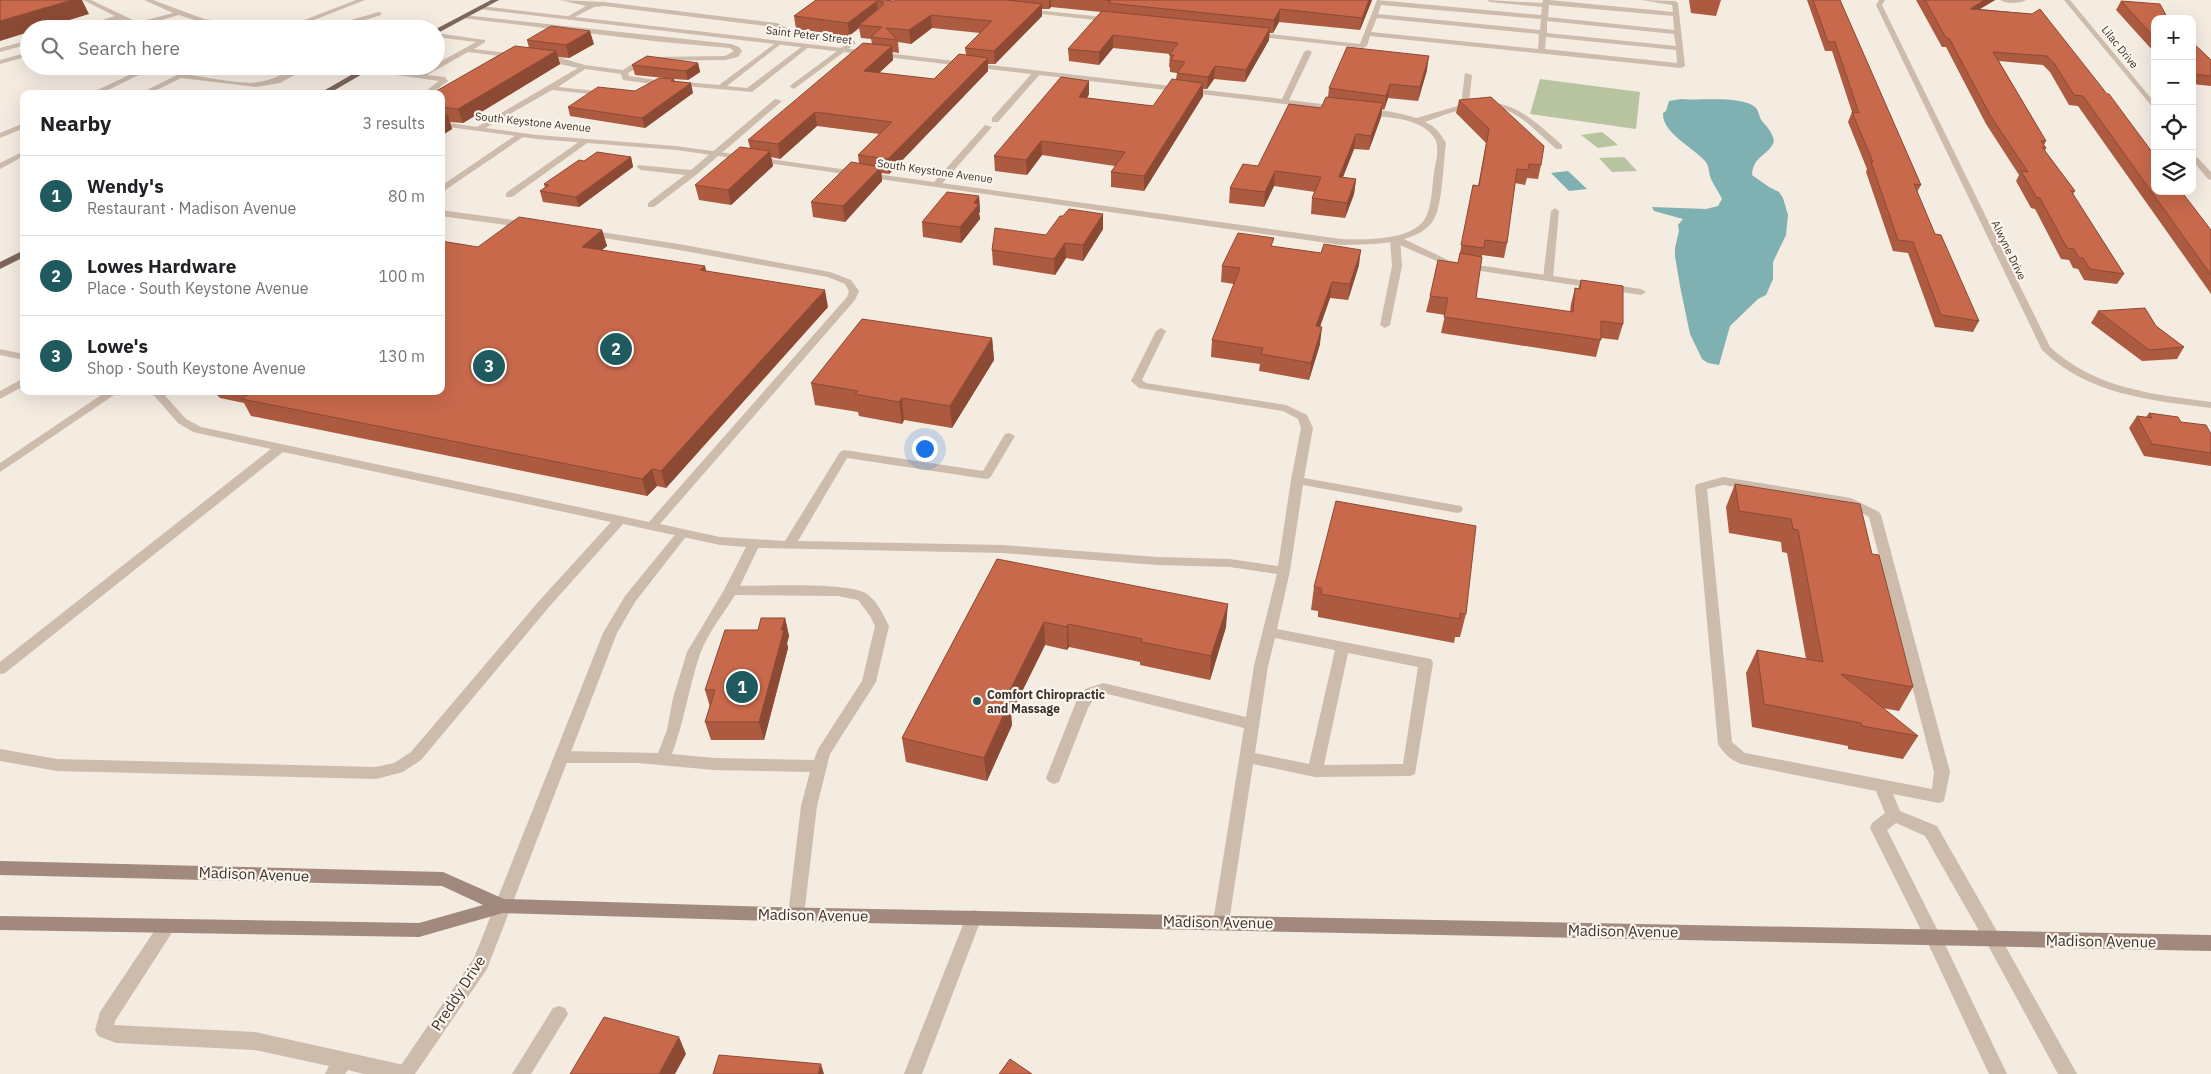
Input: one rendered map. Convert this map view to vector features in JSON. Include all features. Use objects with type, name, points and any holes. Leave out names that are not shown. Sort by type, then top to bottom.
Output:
[{"type":"main road","points":[[445,29],[496,0]]},
{"type":"main road","points":[[329,90],[357,75]]},
{"type":"main road","points":[[0,266],[20,255]]},
{"type":"main road","name":"Madison Avenue","points":[[0,868],[442,879],[503,906]]},
{"type":"main road","name":"Madison Avenue","points":[[0,923],[419,930],[503,906],[796,915],[974,917],[2211,943]]},
{"type":"street","points":[[86,0],[132,20]]},
{"type":"street","points":[[147,0],[179,14],[200,20]]},
{"type":"street","points":[[308,20],[362,0]]},
{"type":"street","points":[[563,0],[777,25],[789,32],[850,41],[858,34]]},
{"type":"street","points":[[569,18],[606,0]]},
{"type":"street","points":[[1490,0],[1676,14]]},
{"type":"street","points":[[1367,34],[1681,66],[1674,3],[1644,0]]},
{"type":"street","name":"Alwyne Drive","points":[[1882,0],[1879,6],[2046,348],[2069,367],[2110,386],[2145,396],[2211,405]]},
{"type":"street","points":[[2003,0],[2023,0]]},
{"type":"street","name":"Lilac Drive","points":[[2067,0],[2153,105]]},
{"type":"street","points":[[1246,34],[1363,46],[1379,1],[1678,32]]},
{"type":"street","points":[[1542,51],[1546,3]]},
{"type":"street","name":"Saint Peter Street","points":[[481,8],[1350,110]]},
{"type":"street","points":[[1021,10],[1119,20]]},
{"type":"street","points":[[157,20],[179,14]]},
{"type":"street","points":[[359,20],[379,14]]},
{"type":"street","points":[[1374,16],[1679,48]]},
{"type":"street","points":[[464,17],[731,46],[737,48],[738,51],[735,55],[725,58],[652,59],[641,62],[624,72],[584,67],[561,60],[533,57]]},
{"type":"street","points":[[107,20],[124,18]]},
{"type":"street","points":[[445,35],[483,41],[445,62]]},
{"type":"street","points":[[794,87],[853,43],[850,41]]},
{"type":"street","points":[[720,87],[779,42]]},
{"type":"street","points":[[0,50],[20,44]]},
{"type":"street","points":[[624,72],[626,78],[660,83],[749,90],[806,46]]},
{"type":"street","points":[[466,50],[523,56]]},
{"type":"street","points":[[1284,102],[1308,52]]},
{"type":"street","points":[[0,62],[20,56]]},
{"type":"street","points":[[480,129],[584,67]]},
{"type":"street","points":[[995,120],[1037,73]]},
{"type":"street","points":[[1465,106],[1468,74]]},
{"type":"street","points":[[102,90],[134,75]]},
{"type":"street","points":[[151,90],[180,76],[256,85],[277,81],[289,75]]},
{"type":"street","points":[[414,75],[442,79],[444,81],[432,90]]},
{"type":"street","points":[[646,92],[660,83]]},
{"type":"street","points":[[551,88],[616,95]]},
{"type":"street","points":[[651,205],[693,173],[778,101]]},
{"type":"street","points":[[1416,122],[1465,106],[1506,106],[1522,115],[1560,147]]},
{"type":"street","points":[[1360,111],[1393,115],[1416,122],[1426,126],[1440,136],[1442,143],[1428,221],[1419,229],[1397,238]]},
{"type":"street","name":"South Keystone Avenue","points":[[445,125],[522,135],[716,153],[1341,242],[1368,242],[1397,238]]},
{"type":"street","points":[[0,136],[20,127]]},
{"type":"street","points":[[937,184],[988,127]]},
{"type":"street","points":[[445,187],[522,135]]},
{"type":"street","points":[[508,195],[586,141]]},
{"type":"street","points":[[0,166],[20,155]]},
{"type":"street","points":[[2196,159],[2211,177]]},
{"type":"street","points":[[641,167],[693,173]]},
{"type":"street","points":[[1548,278],[1554,211]]},
{"type":"street","points":[[445,214],[535,226]]},
{"type":"street","points":[[573,231],[679,247],[830,275],[848,282],[854,291],[852,298],[651,527]]},
{"type":"street","points":[[1397,238],[1448,263],[1641,292]]},
{"type":"street","points":[[1385,325],[1397,266],[1397,238]]},
{"type":"street","points":[[1161,331],[1136,381],[1142,386],[1286,408],[1303,416],[1307,428],[1297,480],[1284,571],[1261,666],[1221,922]]},
{"type":"street","points":[[0,352],[20,356]]},
{"type":"street","points":[[0,396],[20,384]]},
{"type":"street","points":[[0,468],[109,395]]},
{"type":"street","points":[[158,395],[182,421],[197,430],[720,542],[1002,549],[1157,561],[1230,563],[1284,571]]},
{"type":"street","points":[[789,545],[844,454],[986,476],[1009,436]]},
{"type":"street","points":[[0,669],[280,448]]},
{"type":"street","points":[[1297,480],[1457,509]]},
{"type":"street","points":[[1723,481],[1743,484],[1851,502],[1875,515],[1942,772],[1939,797],[1882,786],[1741,758],[1726,744],[1701,487],[1723,481]]},
{"type":"street","points":[[0,755],[57,765],[204,770],[376,774],[398,768],[416,756],[440,730],[544,604],[620,520]]},
{"type":"street","name":"Preddy Drive","points":[[404,1074],[481,963],[610,633],[630,599],[682,534]]},
{"type":"street","points":[[664,759],[674,730],[680,698],[694,652],[731,590],[754,544]]},
{"type":"street","points":[[731,590],[838,592],[862,597],[876,614],[882,626],[869,682],[823,754],[809,806],[796,915]]},
{"type":"street","points":[[1247,757],[1315,771],[1410,770],[1426,663],[1269,632]]},
{"type":"street","points":[[1315,771],[1343,646]]},
{"type":"street","points":[[1054,778],[1081,706],[1090,693],[1103,688],[1252,724]]},
{"type":"street","points":[[563,757],[638,756],[714,764],[820,766]]},
{"type":"street","points":[[1882,786],[1894,815],[1931,831],[2068,1074]]},
{"type":"street","points":[[1894,815],[1878,828],[1933,937],[1998,1074]]},
{"type":"street","points":[[913,1074],[974,917]]},
{"type":"street","points":[[167,926],[106,1018],[104,1030],[116,1034],[255,1041],[339,1067],[404,1074]]},
{"type":"street","points":[[521,1074],[559,1014]]},
{"type":"green space","points":[[1540,79],[1640,92],[1636,129],[1530,114]]},
{"type":"green space","points":[[1602,132],[1618,145],[1598,148],[1581,135]]},
{"type":"green space","points":[[1624,157],[1637,171],[1612,172],[1599,158]]},
{"type":"water","points":[[1681,99],[1740,101],[1755,107],[1774,141],[1769,150],[1755,163],[1752,175],[1779,192],[1783,198],[1788,215],[1786,235],[1773,262],[1773,279],[1766,295],[1758,299],[1730,326],[1719,365],[1708,363],[1702,359],[1690,334],[1675,256],[1679,231],[1678,225],[1683,219],[1654,211],[1652,207],[1706,209],[1718,206],[1722,199],[1711,179],[1708,165],[1667,127],[1664,120],[1663,113],[1666,111],[1669,101]]},
{"type":"water","points":[[1568,171],[1587,189],[1569,191],[1551,173]]},
{"type":"building","points":[[0,0],[72,0],[0,21]]},
{"type":"building","points":[[816,0],[1007,0],[1042,4],[994,51],[965,48],[992,21],[931,15],[909,30],[886,28],[897,40],[871,37],[882,27],[859,25],[883,5],[883,2],[877,1],[848,23],[794,16]]},
{"type":"building","points":[[1105,0],[1369,0],[1362,18],[1280,9],[1274,20],[1108,3],[1111,1]]},
{"type":"building","points":[[1813,0],[1840,0],[1921,185],[1914,184],[1935,234],[1941,235],[1979,321],[1941,315],[1913,242],[1898,240],[1871,162],[1873,162],[1852,112],[1859,113],[1835,42],[1828,42]]},
{"type":"building","points":[[1925,0],[1985,0],[1970,9],[2032,14],[2040,9],[2107,94],[2109,94],[2151,151],[2151,191],[2083,96],[2074,95],[2054,63],[2047,56],[1993,52],[2046,141],[2041,141],[2046,148],[2042,147],[2075,191],[2071,191],[2124,274],[2090,269],[2083,258],[2079,258],[2074,249],[2067,248],[2040,198],[2037,198],[2021,171],[2028,172],[1990,115],[1949,38],[1946,38]]},
{"type":"building","points":[[2121,1],[2160,4],[2166,15],[2151,15],[2151,34]]},
{"type":"building","points":[[1102,11],[1270,28],[1246,70],[1215,66],[1208,77],[1177,73],[1185,62],[1171,60],[1174,55],[1169,55],[1178,43],[1113,35],[1099,52],[1068,49]]},
{"type":"building","points":[[551,26],[590,31],[566,45],[527,40]]},
{"type":"building","points":[[863,43],[892,46],[864,71],[934,79],[959,54],[988,58],[888,159],[858,155],[892,122],[815,112],[778,144],[748,140]]},
{"type":"building","points":[[515,46],[556,51],[458,109],[445,107],[445,90],[438,90]]},
{"type":"building","points":[[2196,46],[2211,60],[2211,76],[2196,74]]},
{"type":"building","points":[[1347,47],[1429,56],[1420,87],[1390,84],[1386,96],[1329,88]]},
{"type":"building","points":[[647,56],[698,63],[686,71],[632,65]]},
{"type":"building","points":[[1061,77],[1089,81],[1079,97],[1153,106],[1172,79],[1203,83],[1144,176],[1111,172],[1125,152],[1041,141],[1026,160],[994,156]]},
{"type":"building","points":[[659,78],[691,83],[642,118],[568,107],[598,87],[635,91]]},
{"type":"building","points":[[1326,97],[1383,103],[1371,136],[1356,134],[1339,177],[1356,179],[1347,203],[1312,198],[1321,177],[1275,171],[1265,192],[1230,188],[1243,164],[1258,166],[1289,104],[1321,108]]},
{"type":"building","points":[[1491,97],[1544,146],[1541,165],[1529,164],[1528,170],[1517,169],[1507,243],[1485,240],[1484,248],[1461,245],[1473,185],[1479,186],[1489,129],[1459,100]]},
{"type":"building","points":[[740,147],[770,151],[728,190],[695,185]]},
{"type":"building","points":[[597,152],[631,157],[576,197],[540,191],[549,185],[544,184],[579,160],[584,161]]},
{"type":"building","points":[[851,162],[881,167],[843,206],[811,202]]},
{"type":"building","points":[[947,192],[979,196],[974,203],[979,204],[960,227],[922,222]]},
{"type":"building","points":[[2154,195],[2184,195],[2211,230],[2211,275]]},
{"type":"building","points":[[1069,209],[1103,214],[1083,245],[1065,243],[1054,259],[992,250],[995,228],[1046,235],[1060,216],[1063,216]]},
{"type":"building","points":[[519,217],[602,230],[582,247],[705,266],[700,270],[825,290],[661,471],[652,469],[642,479],[242,399],[247,395],[445,395],[445,242],[478,247]]},
{"type":"building","points":[[1238,233],[1274,238],[1271,246],[1321,253],[1324,244],[1361,250],[1350,284],[1332,282],[1316,326],[1322,327],[1311,363],[1261,354],[1263,348],[1212,340],[1240,268],[1222,266]]},
{"type":"building","points":[[1460,253],[1482,257],[1476,298],[1573,312],[1575,288],[1580,289],[1581,280],[1623,286],[1623,324],[1601,321],[1601,340],[1444,317],[1448,298],[1430,296],[1438,260],[1458,263]]},
{"type":"building","points":[[2145,308],[2156,326],[2184,347],[2149,350],[2098,311]]},
{"type":"building","points":[[862,319],[992,338],[950,406],[902,398],[899,402],[855,394],[858,391],[811,383]]},
{"type":"building","points":[[2149,413],[2178,417],[2181,422],[2206,425],[2211,434],[2211,453],[2152,444],[2137,416],[2152,418]]},
{"type":"building","points":[[1735,484],[1860,504],[1872,554],[1879,555],[1913,687],[1841,674],[1918,736],[1862,726],[1861,723],[1764,704],[1757,650],[1823,662],[1798,530],[1793,529],[1791,519],[1739,511]]},
{"type":"building","points":[[1336,501],[1476,526],[1466,614],[1460,613],[1460,619],[1321,594],[1322,588],[1314,587]]},
{"type":"building","name":"Comfort Chiropractic and Massage","points":[[997,559],[1228,604],[1211,656],[1141,642],[1142,639],[1068,624],[1067,627],[1044,622],[1005,700],[1010,701],[984,758],[902,738]]},
{"type":"building","points":[[761,618],[785,618],[781,630],[784,630],[759,722],[705,722],[715,690],[705,690],[725,630],[758,630]]},
{"type":"building","points":[[604,1017],[679,1037],[659,1074],[570,1074]]},
{"type":"building","points":[[719,1055],[821,1064],[818,1074],[713,1074]]},
{"type":"building","points":[[1010,1059],[1032,1074],[999,1074]]},
{"type":"place","name":"Lowes Hardware","points":[[616,349]]},
{"type":"place","name":"Lowe's","points":[[489,366]]},
{"type":"place","name":"Wendy's","points":[[742,687]]},
{"type":"place","name":"Comfort Chiropractic and Massage","points":[[977,701]]}]
